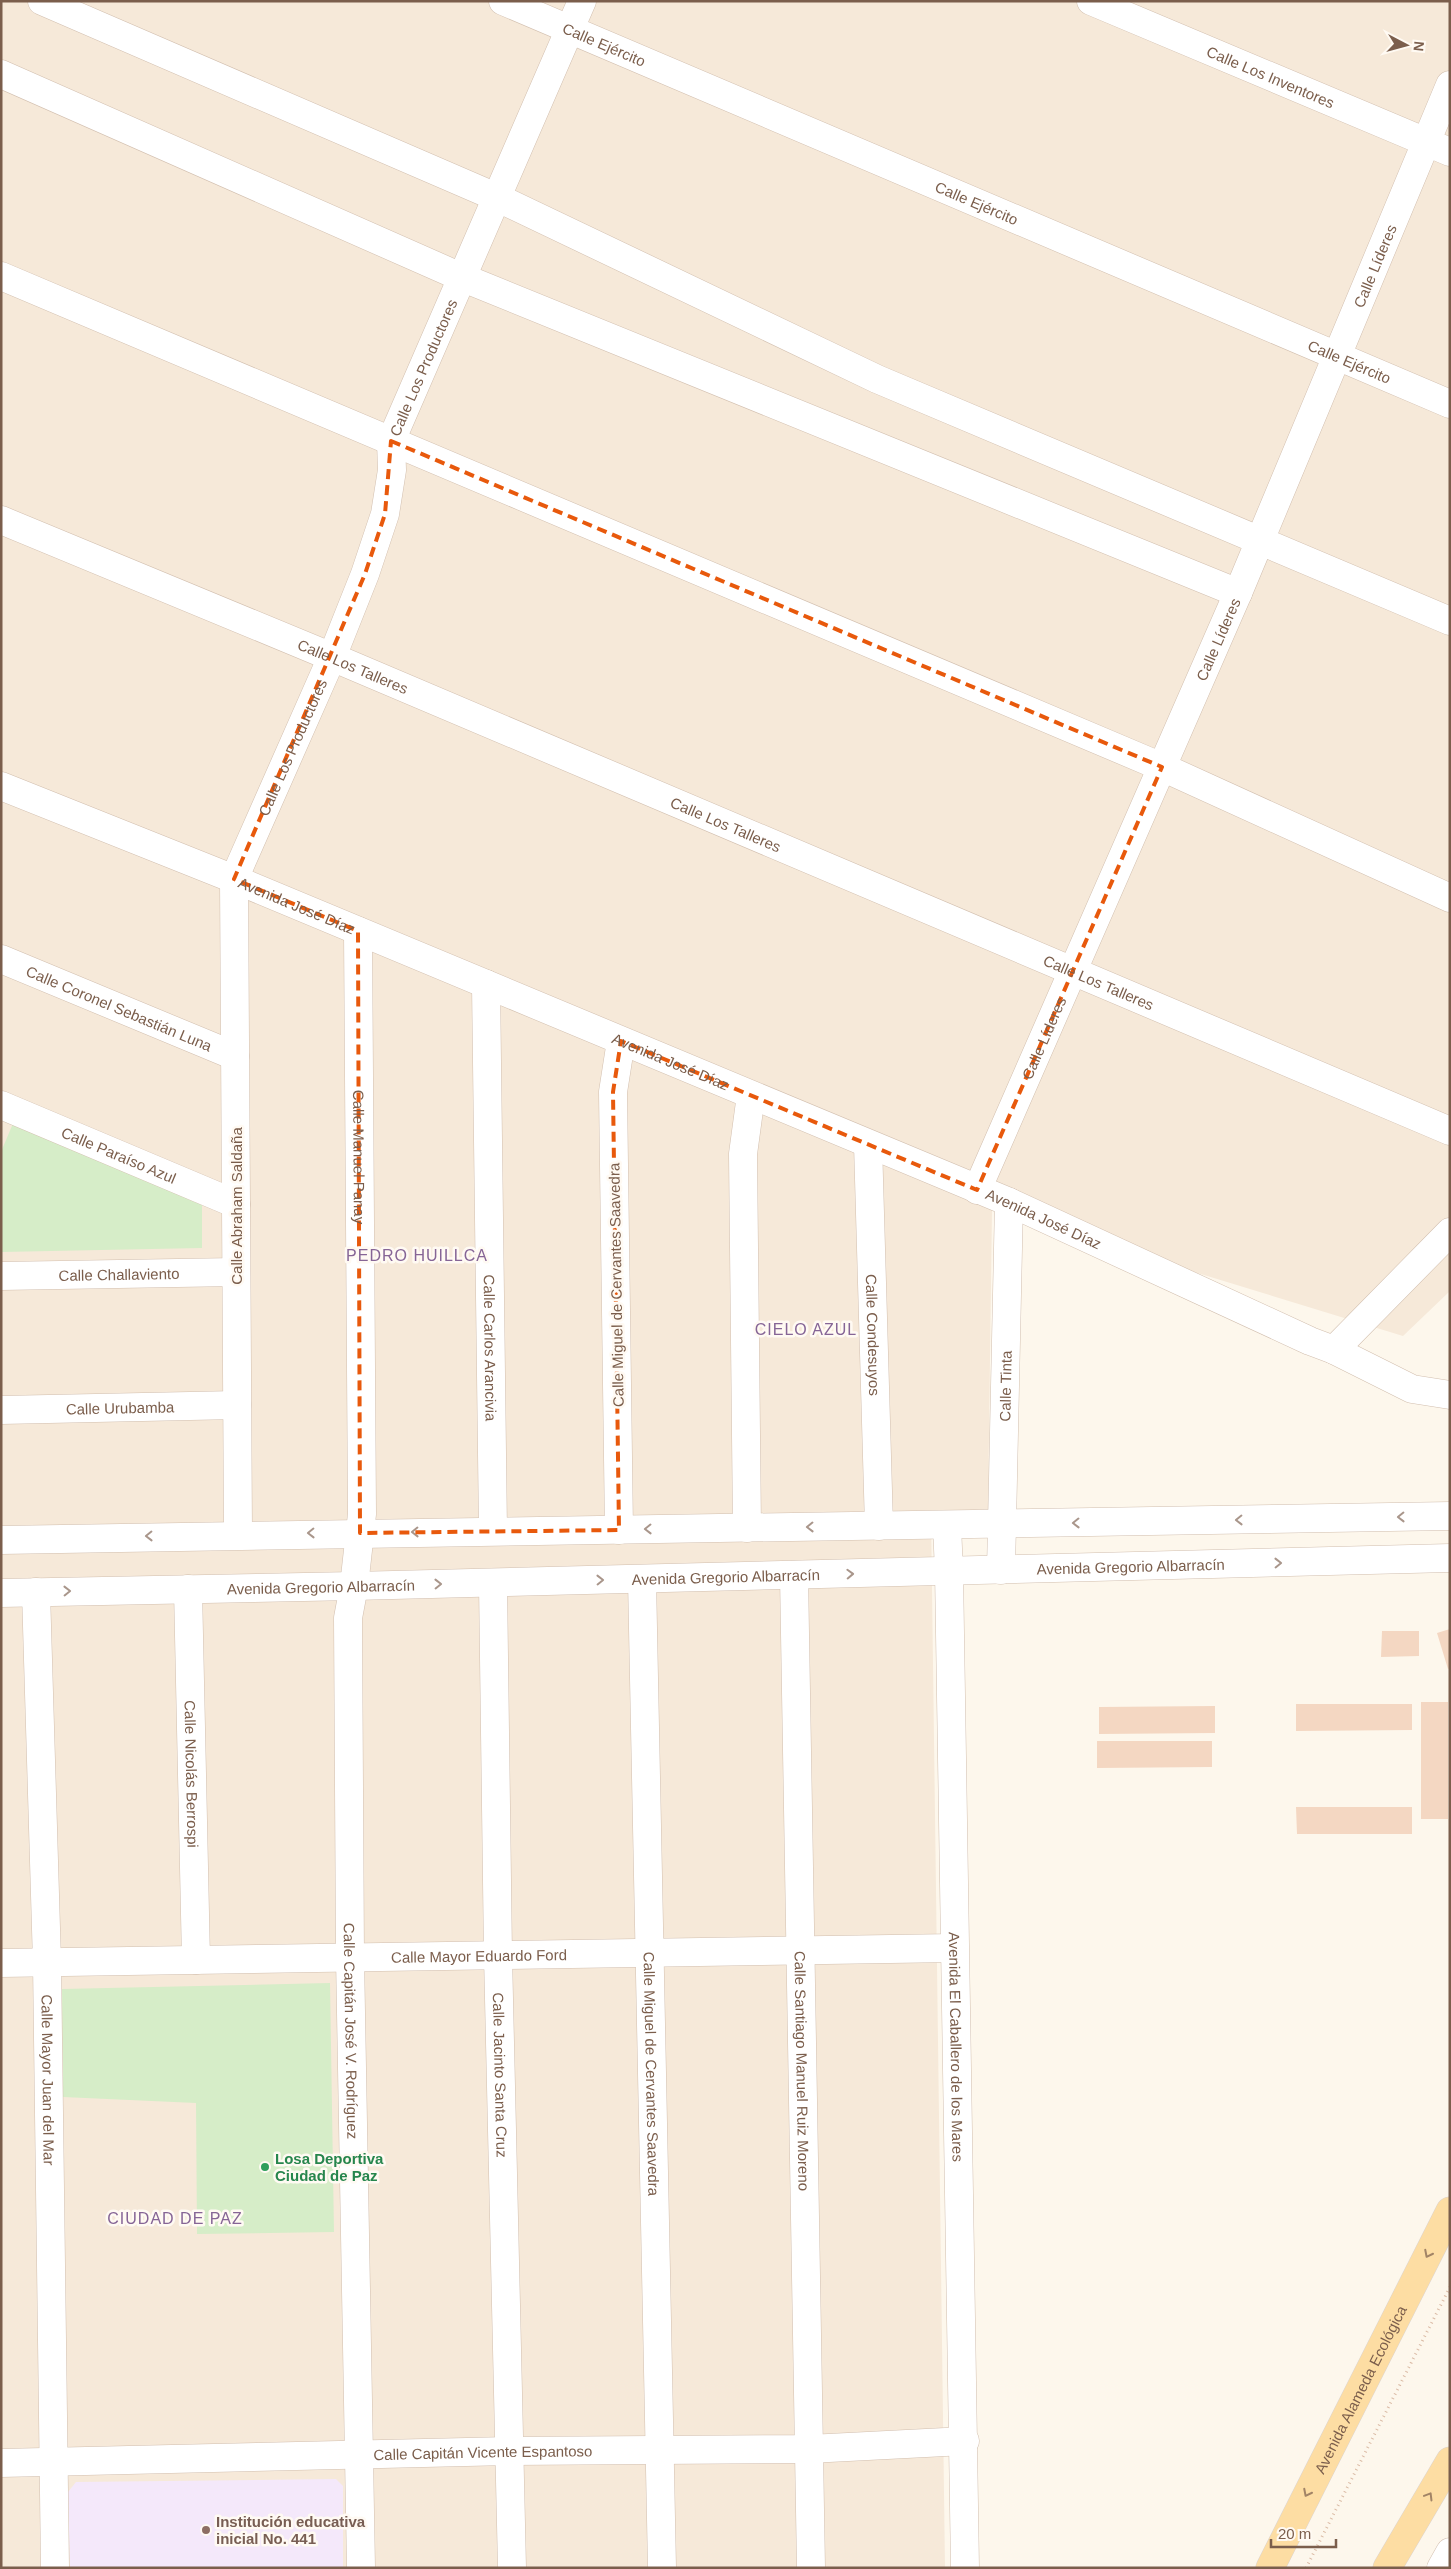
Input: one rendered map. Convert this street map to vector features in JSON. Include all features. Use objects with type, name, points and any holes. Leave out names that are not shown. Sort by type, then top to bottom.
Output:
[{"type":"main road","name":"Avenida Alameda Ecológica","points":[[1270,2568],[1450,2210]]},
{"type":"main road","points":[[1387,2568],[1450,2461]]},
{"type":"street","points":[[42,1],[496,197],[877,379],[1450,621]]},
{"type":"street","name":"Calle Ejército","points":[[504,1],[1450,404]]},
{"type":"street","name":"Calle Los Productores","points":[[234,879],[332,658],[385,514],[390,489],[392,441],[461,277],[582,1]]},
{"type":"street","name":"Calle Los Inventores","points":[[1091,1],[1438,147]]},
{"type":"street","points":[[1,74],[461,277],[1238,593]]},
{"type":"street","name":"Calle Líderes","points":[[977,1190],[1238,593],[1336,356],[1438,147],[1450,85]]},
{"type":"street","points":[[1,276],[1162,767],[1450,898]]},
{"type":"street","name":"Calle Los Talleres","points":[[1,520],[1450,1131]]},
{"type":"street","name":"Avenida José Díaz","points":[[1,786],[234,879],[1009,1202],[1310,1341],[1334,1350],[1412,1389],[1450,1395]]},
{"type":"street","name":"Calle Abraham Saldaña","points":[[234,879],[238,1534]]},
{"type":"street","name":"Calle Manuel Panay","points":[[354,1586],[362,1514],[358,931]]},
{"type":"street","name":"Calle Coronel Sebastián Luna","points":[[1,959],[235,1056]]},
{"type":"street","name":"Calle Carlos Arancivia","points":[[486,984],[493,1531]]},
{"type":"street","name":"Calle Miguel de Cervantes Saavedra","points":[[619,1530],[613,1092],[621,1041]]},
{"type":"street","points":[[747,1528],[743,1154],[751,1095]]},
{"type":"street","name":"Calle Paraíso Azul","points":[[1,1105],[236,1204]]},
{"type":"street","name":"Calle Condesuyos","points":[[868,1144],[879,1526]]},
{"type":"street","name":"Calle Tinta","points":[[1001,1570],[1009,1202]]},
{"type":"street","points":[[1334,1350],[1450,1232]]},
{"type":"street","name":"Calle Challaviento","points":[[1,1276],[236,1272]]},
{"type":"street","name":"Calle Urubamba","points":[[1,1410],[237,1405]]},
{"type":"street","points":[[1,1540],[238,1534],[947,1526],[1446,1516],[1449,1558]]},
{"type":"street","name":"Avenida El Caballero de los Mares","points":[[947,1526],[965,2441],[965,2568]]},
{"type":"street","name":"Avenida Gregorio Albarracín","points":[[1,1593],[493,1583],[1449,1558]]},
{"type":"street","name":"Calle Santiago Manuel Ruiz Moreno","points":[[794,1575],[811,2568]]},
{"type":"street","name":"Calle Miguel de Cervantes Saavedra","points":[[642,1579],[662,2568]]},
{"type":"street","name":"Calle Jacinto Santa Cruz","points":[[493,1583],[498,1955],[512,2568]]},
{"type":"street","name":"Calle Capitán José V. Rodríguez","points":[[354,1586],[348,1618],[350,1958],[361,2568]]},
{"type":"street","name":"Calle Nicolás Berrospi","points":[[188,1589],[196,1960]]},
{"type":"street","name":"Calle Mayor Juan del Mar","points":[[36,1592],[47,1962],[55,2568]]},
{"type":"street","name":"Calle Mayor Eduardo Ford","points":[[1,1963],[954,1948]]},
{"type":"street","name":"Calle Capitán Vicente Espantoso","points":[[1,2463],[509,2451],[809,2449],[965,2441]]},
{"type":"street","points":[[1440,2568],[1450,2552]]},
{"type":"path","points":[[1306,2568],[1450,2287]]},
{"type":"highlighted area","points":[[391,441],[1162,767],[977,1190],[621,1041],[613,1092],[619,1530],[360,1533],[358,931],[234,879],[365,574],[385,514]]},
{"type":"shaded area","points":[[1,1],[1450,1],[1450,1291],[1403,1336],[992,1210],[988,1509],[931,1513],[945,2568],[1,2568]]},
{"type":"shaded area","name":"Institución educativa inicial No. 441","points":[[336,2479],[343,2486],[343,2568],[70,2568],[68,2492],[76,2482]]},
{"type":"green space","points":[[14,1121],[202,1202],[202,1248],[1,1252],[1,1152]]},
{"type":"green space","name":"Losa Deportiva Ciudad de Paz","points":[[330,1983],[334,2232],[197,2234],[196,2103],[63,2097],[62,1989]]},
{"type":"building","points":[[1450,1629],[1450,1668],[1448,1669],[1437,1633]]},
{"type":"building","points":[[1382,1631],[1419,1631],[1419,1656],[1381,1657]]},
{"type":"building","points":[[1421,1702],[1448,1702],[1448,1819],[1421,1819]]},
{"type":"building","points":[[1296,1704],[1412,1704],[1412,1730],[1296,1731]]},
{"type":"building","points":[[1215,1706],[1215,1733],[1099,1734],[1099,1707]]},
{"type":"building","points":[[1097,1741],[1212,1741],[1212,1767],[1097,1768]]},
{"type":"building","points":[[1296,1807],[1412,1807],[1412,1834],[1297,1834]]},
{"type":"place","name":"Losa Deportiva Ciudad de Paz","points":[[265,2167]]},
{"type":"place","name":"Institución educativa inicial No. 441","points":[[206,2530]]},
{"type":"district","name":"PEDRO HUILLCA","points":[[417,1255]]},
{"type":"district","name":"CIELO AZUL","points":[[806,1329]]},
{"type":"district","name":"CIUDAD DE PAZ","points":[[175,2218]]}]
